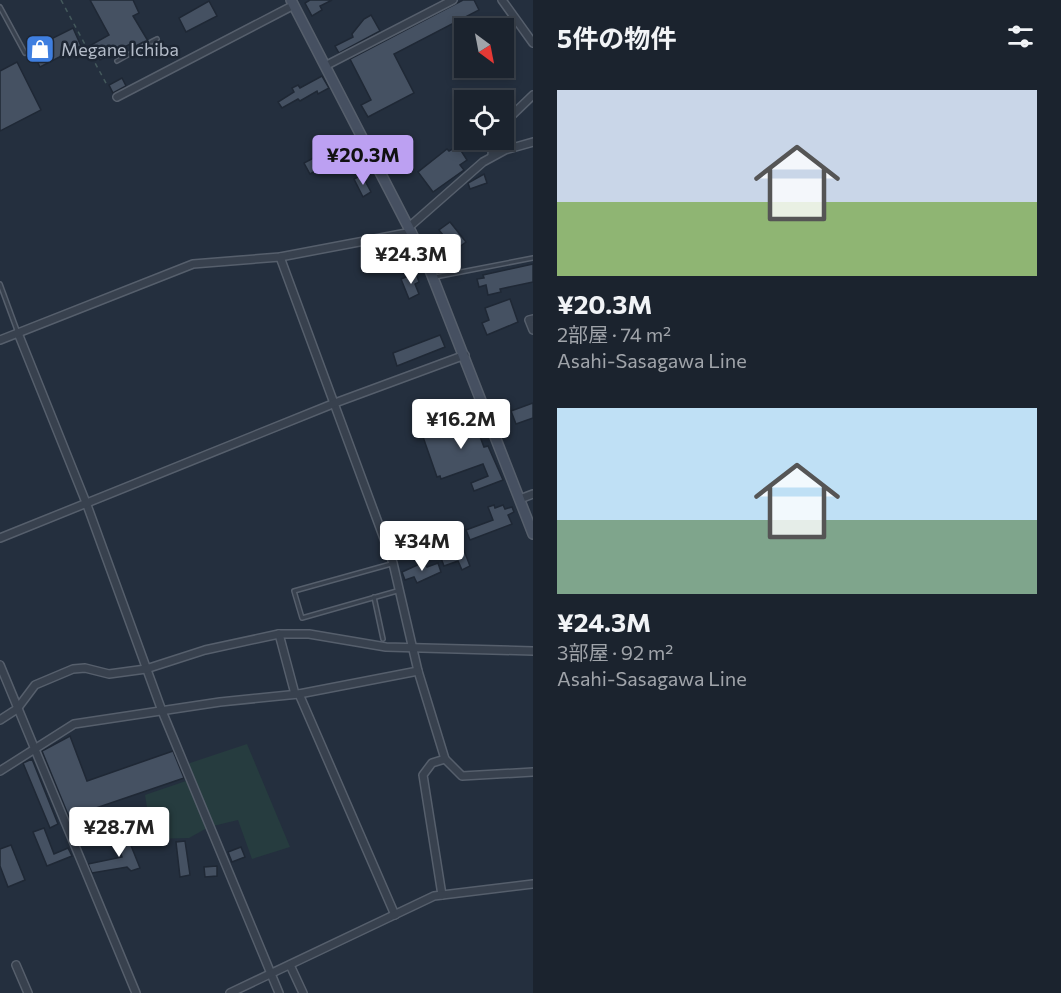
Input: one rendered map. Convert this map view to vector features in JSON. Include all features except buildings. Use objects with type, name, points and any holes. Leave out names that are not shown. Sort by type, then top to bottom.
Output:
[{"type":"main road","points":[[292,2],[434,277],[533,534]]},
{"type":"street","points":[[325,66],[453,0]]},
{"type":"street","points":[[502,0],[533,43]]},
{"type":"street","points":[[117,97],[292,2]]},
{"type":"street","points":[[514,113],[533,95]]},
{"type":"street","points":[[0,340],[193,264],[280,256],[373,241],[411,229],[492,156],[533,142]]},
{"type":"street","points":[[492,150],[492,156]]},
{"type":"street","points":[[280,256],[393,563],[418,671],[445,759],[462,776],[533,772]]},
{"type":"street","points":[[533,319],[529,320],[533,330]]},
{"type":"street","points":[[18,333],[87,505],[162,711],[279,993]]},
{"type":"street","points":[[0,538],[335,404],[465,356]]},
{"type":"street","points":[[520,499],[533,494]]},
{"type":"street","points":[[279,634],[297,694],[394,915]]},
{"type":"street","points":[[0,720],[17,709],[35,685],[73,669],[85,668],[110,674],[146,669],[205,650],[279,634],[309,634],[386,647],[414,649],[533,651]]},
{"type":"street","points":[[0,666],[136,993]]},
{"type":"street","points":[[0,771],[74,724],[297,694],[418,671]]},
{"type":"street","points":[[442,895],[423,775],[432,763],[445,759]]},
{"type":"street","points":[[230,993],[394,915],[442,895],[533,884]]},
{"type":"street","points":[[16,965],[28,993]]},
{"type":"street","points":[[290,965],[303,993]]},
{"type":"lane","points":[[0,7],[25,53]]},
{"type":"lane","points":[[151,42],[157,39]]},
{"type":"lane","points":[[117,61],[144,46]]},
{"type":"lane","points":[[434,277],[533,258]]},
{"type":"lane","points":[[0,284],[18,333]]},
{"type":"lane","points":[[393,563],[294,591],[302,618],[400,590]]},
{"type":"lane","points":[[374,597],[383,639]]},
{"type":"path","points":[[61,0],[107,85]]},
{"type":"green space","points":[[247,744],[290,847],[252,859],[238,820],[213,826],[187,764]]},
{"type":"green space","points":[[186,781],[207,828],[189,838],[152,839],[145,795]]},
{"type":"place","name":"Megane Ichiba","points":[[40,49]]}]
